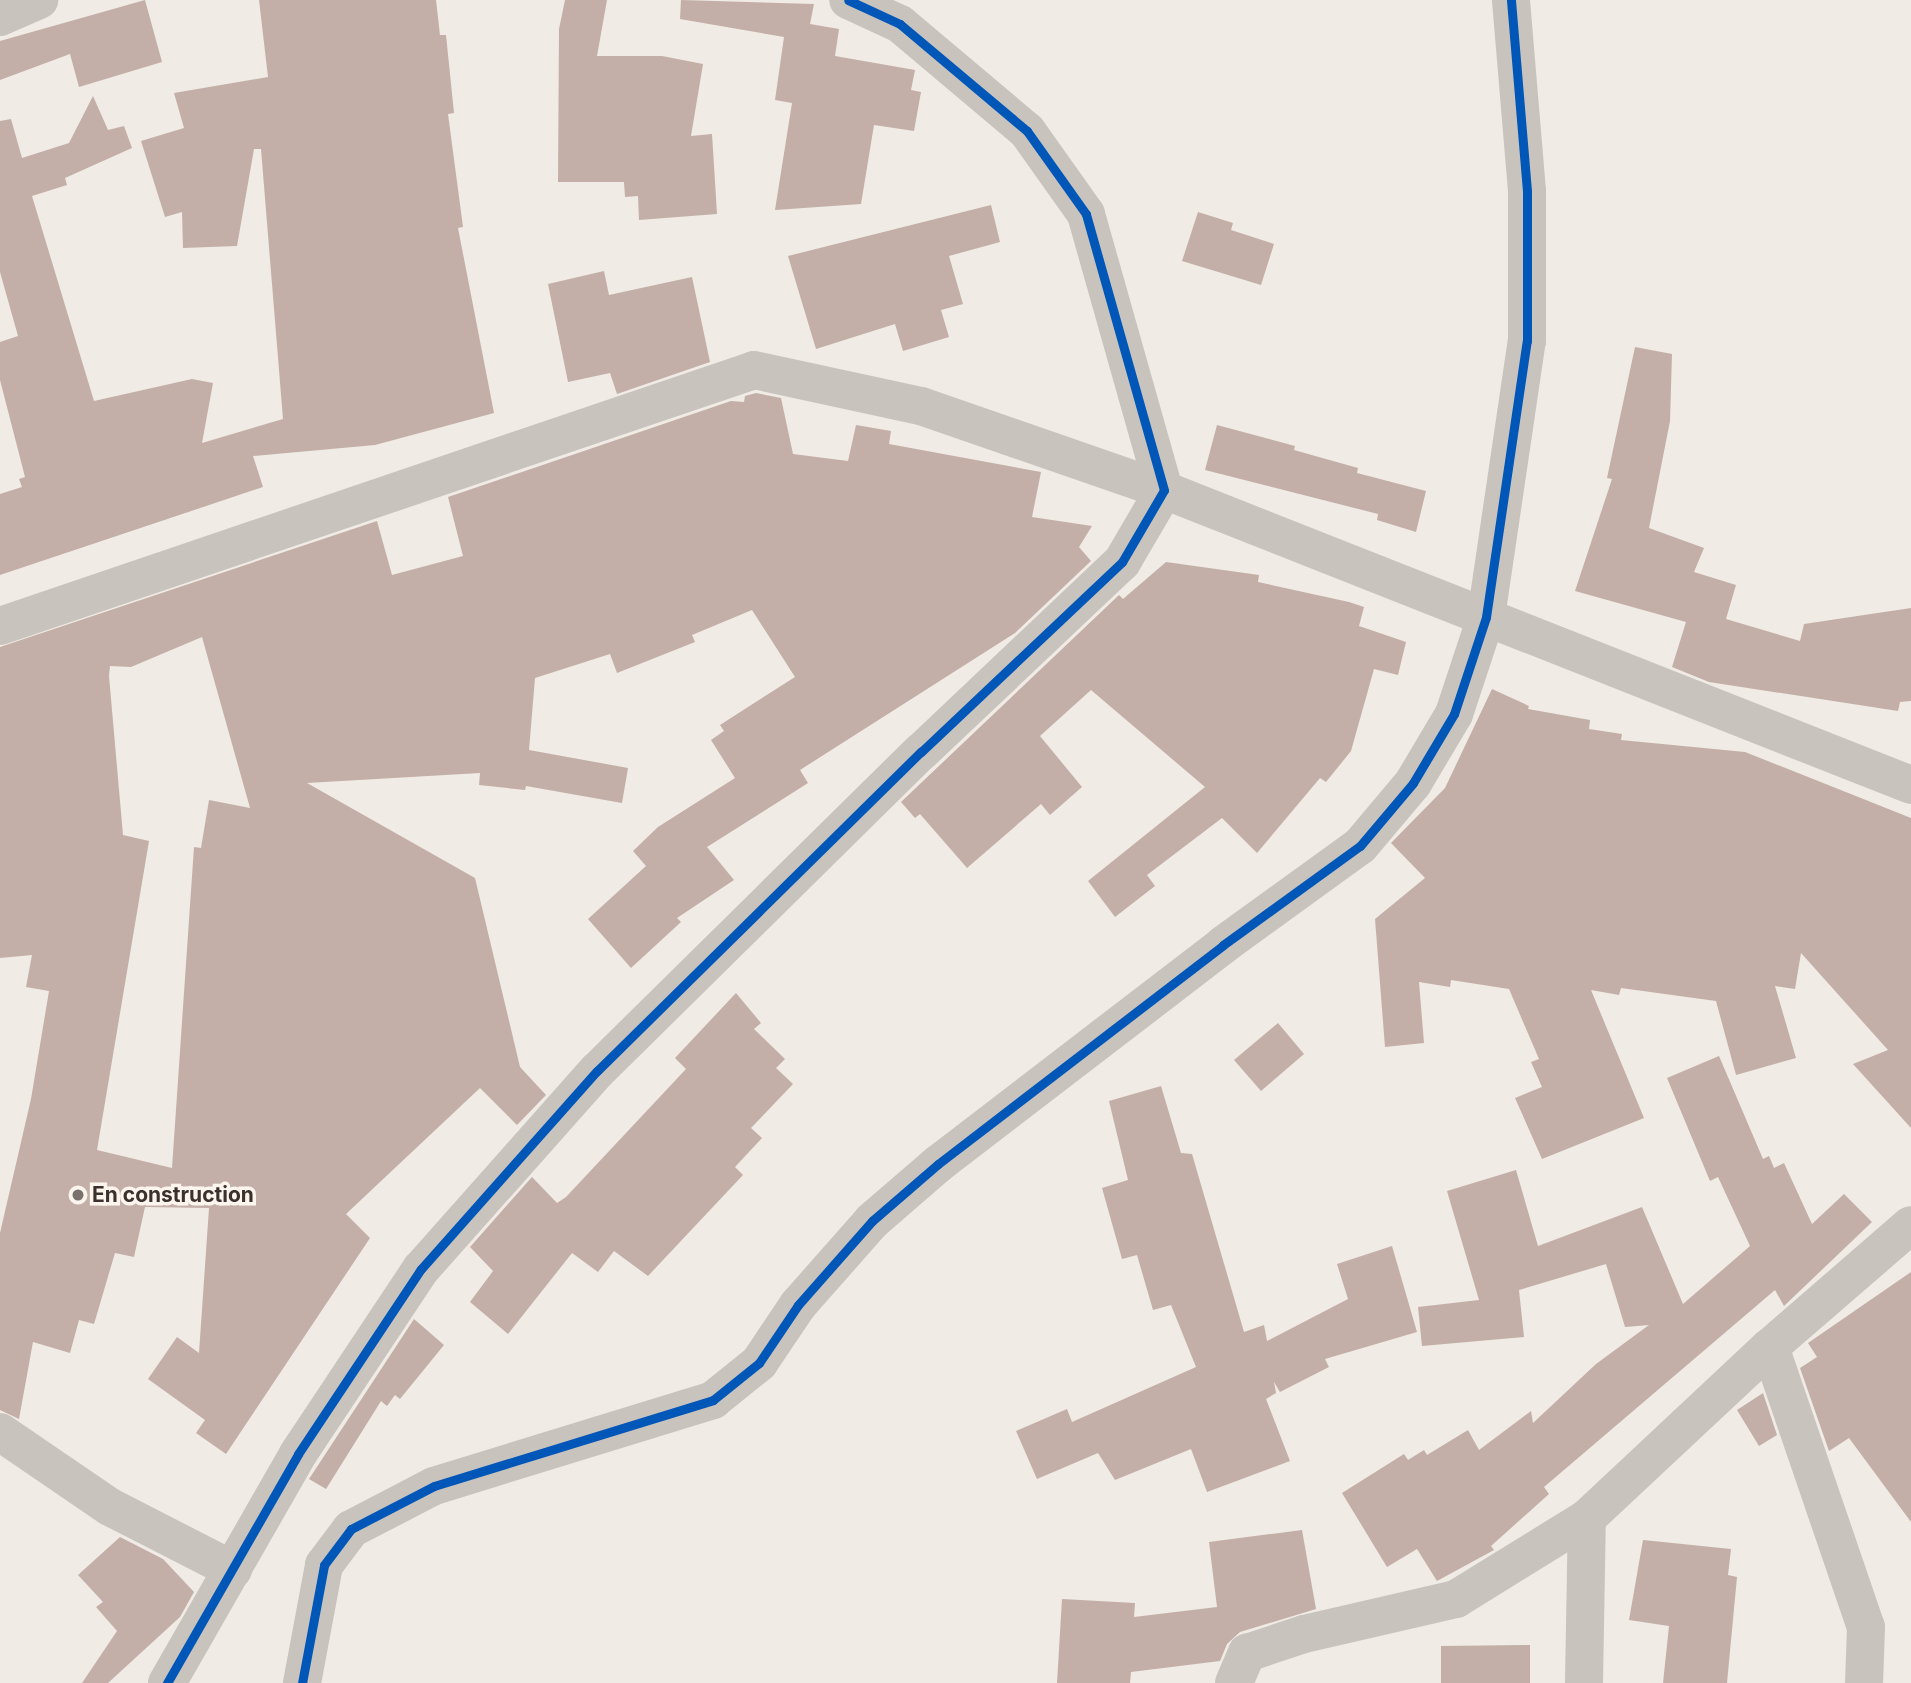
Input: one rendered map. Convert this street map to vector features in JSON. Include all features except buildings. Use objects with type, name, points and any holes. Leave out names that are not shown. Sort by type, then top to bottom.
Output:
[{"type":"street","points":[[0,17],[39,0]]},
{"type":"street","points":[[167,1683],[298,1454],[429,1260],[597,1071],[921,752],[1122,562],[1164,491],[1086,214],[1027,131],[900,24],[848,0]]},
{"type":"street","points":[[302,1683],[324,1565],[351,1529],[434,1486],[713,1400],[759,1363],[798,1306],[872,1221],[928,1172],[1223,945],[1360,846],[1385,820],[1436,750],[1454,715],[1486,617],[1527,341],[1527,191],[1511,0]]},
{"type":"street","points":[[0,626],[754,370],[921,406],[1164,491],[1911,785]]},
{"type":"street","points":[[1234,1683],[1248,1653],[1304,1634],[1456,1599],[1587,1518],[1770,1347],[1911,1225]]},
{"type":"street","points":[[1770,1347],[1866,1627],[1864,1683]]},
{"type":"street","points":[[0,1432],[110,1507],[233,1570]]},
{"type":"street","points":[[1584,1683],[1587,1518]]},
{"type":"cycle path","points":[[167,1683],[298,1454],[421,1269],[597,1071],[921,752],[1122,562],[1164,490],[1086,214],[1027,131],[900,24],[848,0]]},
{"type":"cycle path","points":[[302,1683],[324,1565],[351,1529],[434,1486],[713,1400],[759,1363],[798,1305],[872,1221],[938,1164],[1223,945],[1360,846],[1413,783],[1454,714],[1486,617],[1527,341],[1527,191],[1511,0]]},
{"type":"place","name":"En construction","points":[[78,1195]]}]
